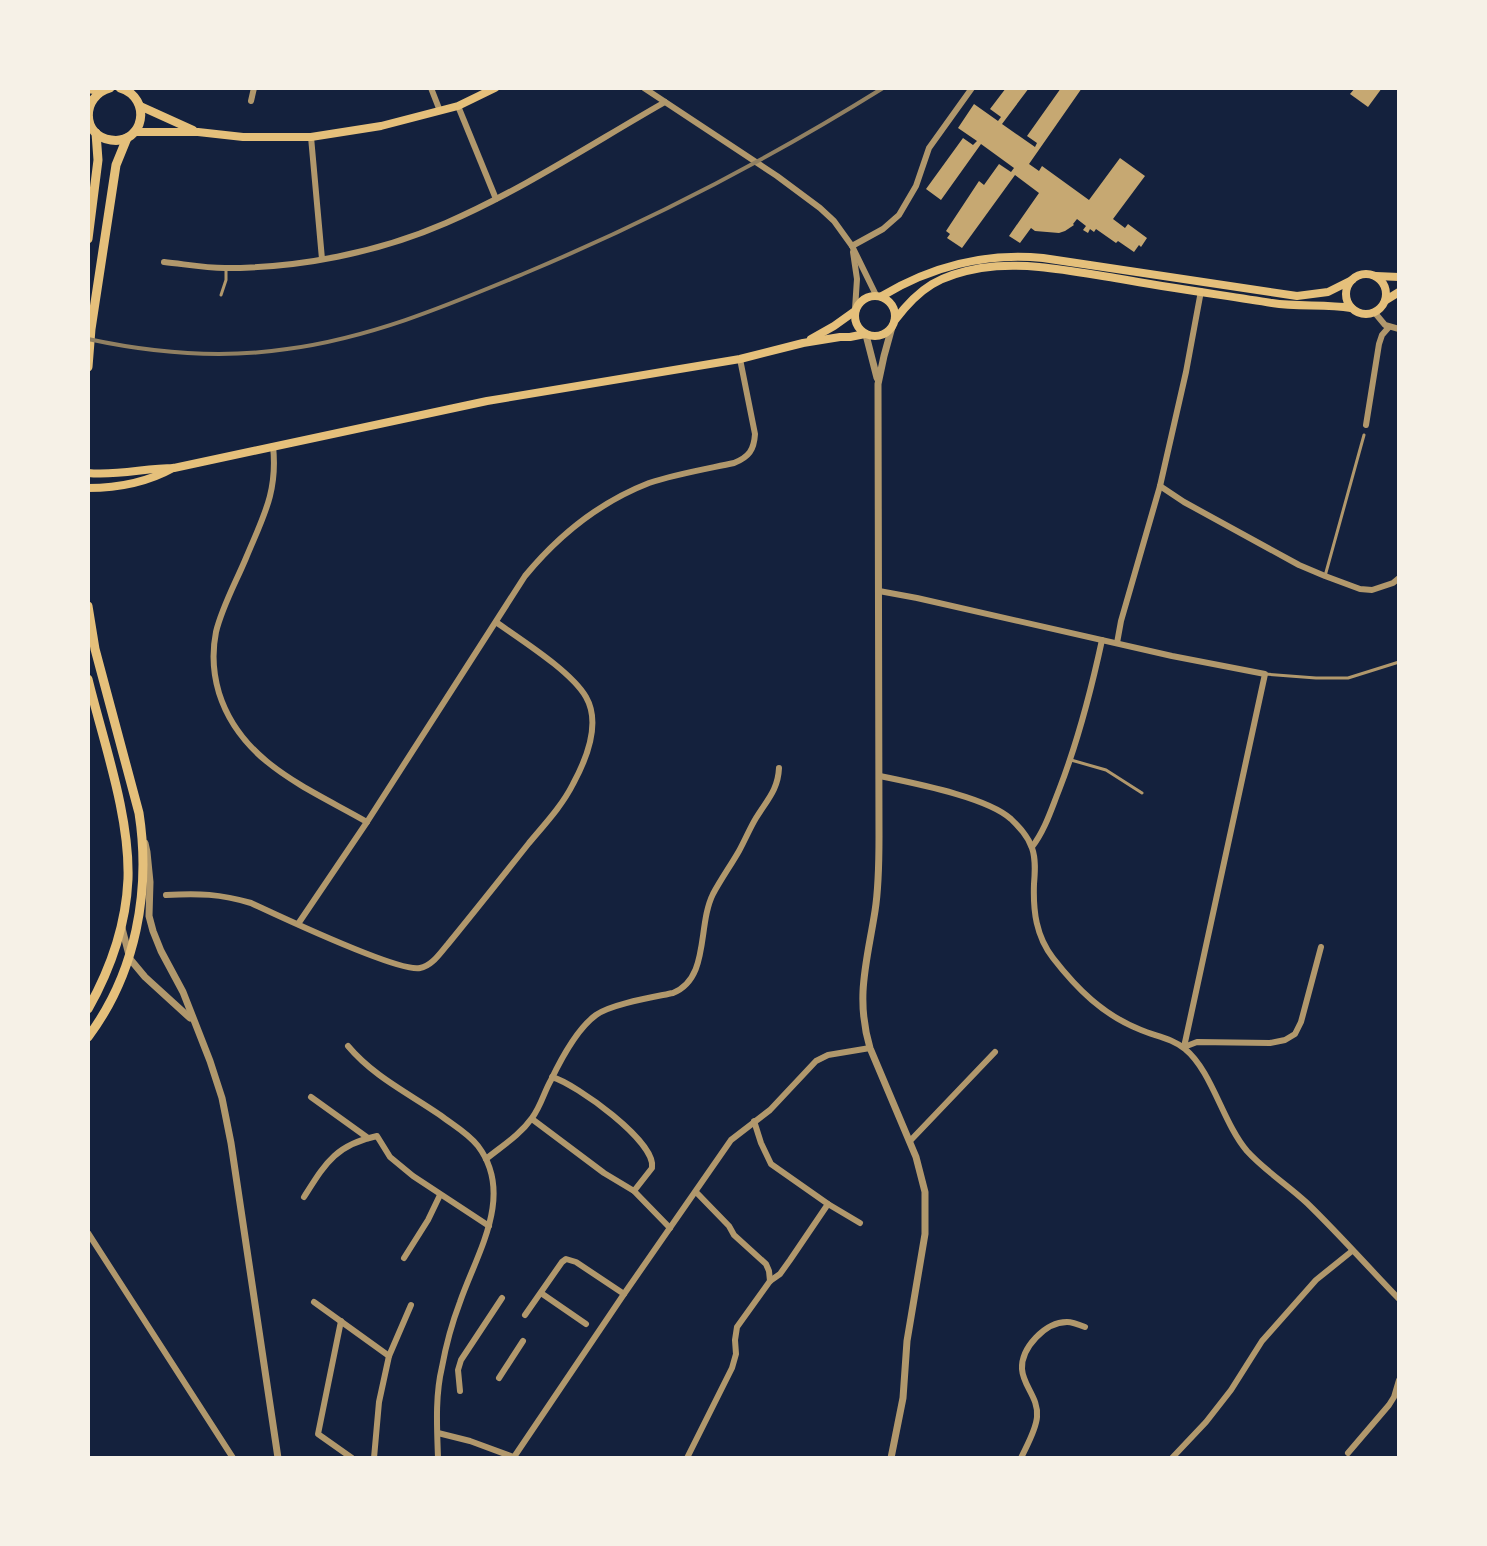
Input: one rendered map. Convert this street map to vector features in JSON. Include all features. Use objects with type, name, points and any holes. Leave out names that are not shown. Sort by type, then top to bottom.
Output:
[{"type":"main road","points":[[120,88],[138,103],[198,132]]},
{"type":"main road","points":[[88,367],[116,165],[141,116],[136,88]]},
{"type":"main road","points":[[105,89],[94,96],[88,110],[91,126],[96,133],[111,140],[130,135],[198,132],[243,137],[311,137],[381,126],[440,111],[495,88]]},
{"type":"main road","points":[[88,89],[105,89]]},
{"type":"main road","points":[[88,239],[98,160],[96,133]]},
{"type":"main road","points":[[803,343],[834,326],[864,299],[879,296],[962,262],[1006,257],[1043,258],[1297,296],[1328,292],[1361,275],[1399,277]]},
{"type":"main road","points":[[88,473],[174,468],[487,401],[740,359],[803,343],[866,334],[878,336],[886,333],[913,298],[933,283],[980,268],[1050,268],[1277,304],[1351,308],[1363,314],[1375,313],[1386,300],[1383,283],[1373,275]]},
{"type":"main road","points":[[1351,308],[1346,290],[1352,280]]},
{"type":"main road","points":[[1386,300],[1399,292]]},
{"type":"main road","points":[[879,296],[892,304],[895,311],[893,323]]},
{"type":"main road","points":[[855,310],[856,323],[866,334]]},
{"type":"main road","points":[[88,488],[131,485],[174,468]]},
{"type":"main road","points":[[88,606],[95,649],[143,837],[140,914],[130,959],[114,997],[88,1037]]},
{"type":"main road","points":[[88,679],[120,801],[128,878],[122,926],[105,975],[88,1009]]},
{"type":"street","points":[[251,101],[254,88]]},
{"type":"street","points":[[431,88],[440,111]]},
{"type":"street","points":[[644,88],[820,208],[834,221],[879,296]]},
{"type":"street","points":[[852,248],[899,215],[916,186],[929,148],[972,88]]},
{"type":"street","points":[[164,262],[226,268],[289,264],[350,254],[397,241],[444,224],[496,199],[665,102]]},
{"type":"street","points":[[458,106],[496,199]]},
{"type":"street","points":[[311,137],[322,259]]},
{"type":"street","points":[[852,248],[857,279],[855,310]]},
{"type":"street","points":[[1117,643],[1160,486],[1201,291]]},
{"type":"street","points":[[1375,313],[1385,325],[1399,329]]},
{"type":"street","points":[[891,1458],[903,1398],[907,1341],[925,1234],[925,1192],[910,1141],[870,1048],[862,998],[864,966],[878,887],[878,384],[893,323]]},
{"type":"street","points":[[1366,425],[1379,344],[1389,327]]},
{"type":"street","points":[[866,334],[878,384]]},
{"type":"street","points":[[298,924],[525,576],[542,556],[567,532],[598,510],[650,483],[746,459],[755,444],[755,434],[740,359]]},
{"type":"street","points":[[273,446],[275,473],[270,502],[216,632],[215,681],[231,720],[255,753],[278,771],[367,822]]},
{"type":"street","points":[[1160,486],[1273,551],[1325,576],[1360,589],[1372,590],[1399,578]]},
{"type":"street","points":[[879,591],[1265,674],[1184,1047]]},
{"type":"street","points":[[166,895],[212,894],[230,897],[251,903],[386,961],[413,969],[430,964],[563,801],[582,765],[592,733],[593,716],[585,695],[564,674],[496,622]]},
{"type":"street","points":[[1032,847],[1042,834],[1071,760],[1091,693],[1102,640]]},
{"type":"street","points":[[486,1159],[532,1119],[552,1077],[586,1024],[599,1012],[673,993],[683,989],[690,980],[700,958],[702,933],[713,894],[771,796],[778,781],[779,768]]},
{"type":"street","points":[[880,776],[986,804],[1000,810],[1023,831],[1035,860],[1035,918],[1039,936],[1049,953],[1079,990],[1094,1003],[1140,1030],[1184,1047],[1197,1061],[1248,1153],[1305,1201],[1399,1299]]},
{"type":"street","points":[[143,837],[153,931],[183,992],[222,1098],[278,1458]]},
{"type":"street","points":[[122,926],[130,959],[194,1022]]},
{"type":"street","points":[[1184,1047],[1197,1042],[1270,1043],[1295,1034],[1321,947]]},
{"type":"street","points":[[348,1046],[378,1075],[462,1130],[476,1144],[491,1170],[494,1205],[489,1226],[459,1302],[438,1390],[438,1458]]},
{"type":"street","points":[[438,1433],[515,1458],[731,1140],[770,1110],[816,1061],[828,1055],[870,1048]]},
{"type":"street","points":[[910,1141],[995,1052]]},
{"type":"street","points":[[552,1077],[569,1084],[618,1118],[652,1157],[652,1168],[634,1191]]},
{"type":"street","points":[[311,1097],[368,1138]]},
{"type":"street","points":[[532,1119],[604,1173],[634,1191],[670,1228]]},
{"type":"street","points":[[754,1121],[771,1164],[860,1223]]},
{"type":"street","points":[[304,1197],[332,1157],[358,1141],[377,1136],[390,1157],[440,1195],[489,1226]]},
{"type":"street","points":[[696,1192],[734,1235],[766,1264],[770,1281]]},
{"type":"street","points":[[404,1258],[440,1195]]},
{"type":"street","points":[[687,1458],[732,1368],[737,1327],[770,1281],[780,1274],[828,1204]]},
{"type":"street","points":[[88,1233],[233,1458]]},
{"type":"street","points":[[1172,1458],[1231,1390],[1262,1341],[1316,1280],[1352,1251]]},
{"type":"street","points":[[525,1315],[566,1259],[571,1259],[624,1294]]},
{"type":"street","points":[[541,1293],[586,1324]]},
{"type":"street","points":[[460,1391],[458,1365],[502,1298]]},
{"type":"street","points":[[314,1302],[389,1356]]},
{"type":"street","points":[[374,1458],[379,1402],[389,1356],[411,1305]]},
{"type":"street","points":[[341,1321],[318,1434],[352,1458]]},
{"type":"street","points":[[1021,1458],[1037,1419],[1037,1405],[1022,1368],[1024,1357],[1041,1332],[1053,1325],[1066,1322],[1085,1327]]},
{"type":"street","points":[[499,1378],[523,1341]]},
{"type":"street","points":[[1349,1456],[1389,1405],[1399,1380]]},
{"type":"lane","points":[[221,295],[226,268]]},
{"type":"lane","points":[[1325,576],[1364,435]]},
{"type":"lane","points":[[1265,674],[1348,678],[1399,662]]},
{"type":"lane","points":[[1071,760],[1106,770],[1142,793]]},
{"type":"building","points":[[1006,88],[1029,88],[1002,124],[1035,147],[1037,143],[1027,136],[1061,88],[1082,88],[1029,164],[1039,171],[1042,166],[1089,200],[1120,158],[1145,176],[1113,219],[1125,228],[1128,224],[1147,238],[1141,247],[1139,245],[1134,252],[1096,229],[1094,232],[1090,229],[1088,233],[1083,230],[1086,226],[1077,219],[1074,225],[1059,233],[1031,228],[1020,243],[1009,236],[1039,193],[1015,175],[962,248],[947,238],[950,234],[946,231],[979,181],[984,185],[999,164],[1011,172],[1014,168],[981,144],[941,200],[926,189],[963,138],[973,145],[977,141],[958,128],[974,104],[998,121],[1001,117],[990,109]]},
{"type":"building","points":[[1355,88],[1382,88],[1368,107],[1350,94]]},
{"type":"railway","points":[[88,339],[162,351],[237,354],[318,344],[378,329],[465,298],[616,233],[752,164],[883,88]]}]
